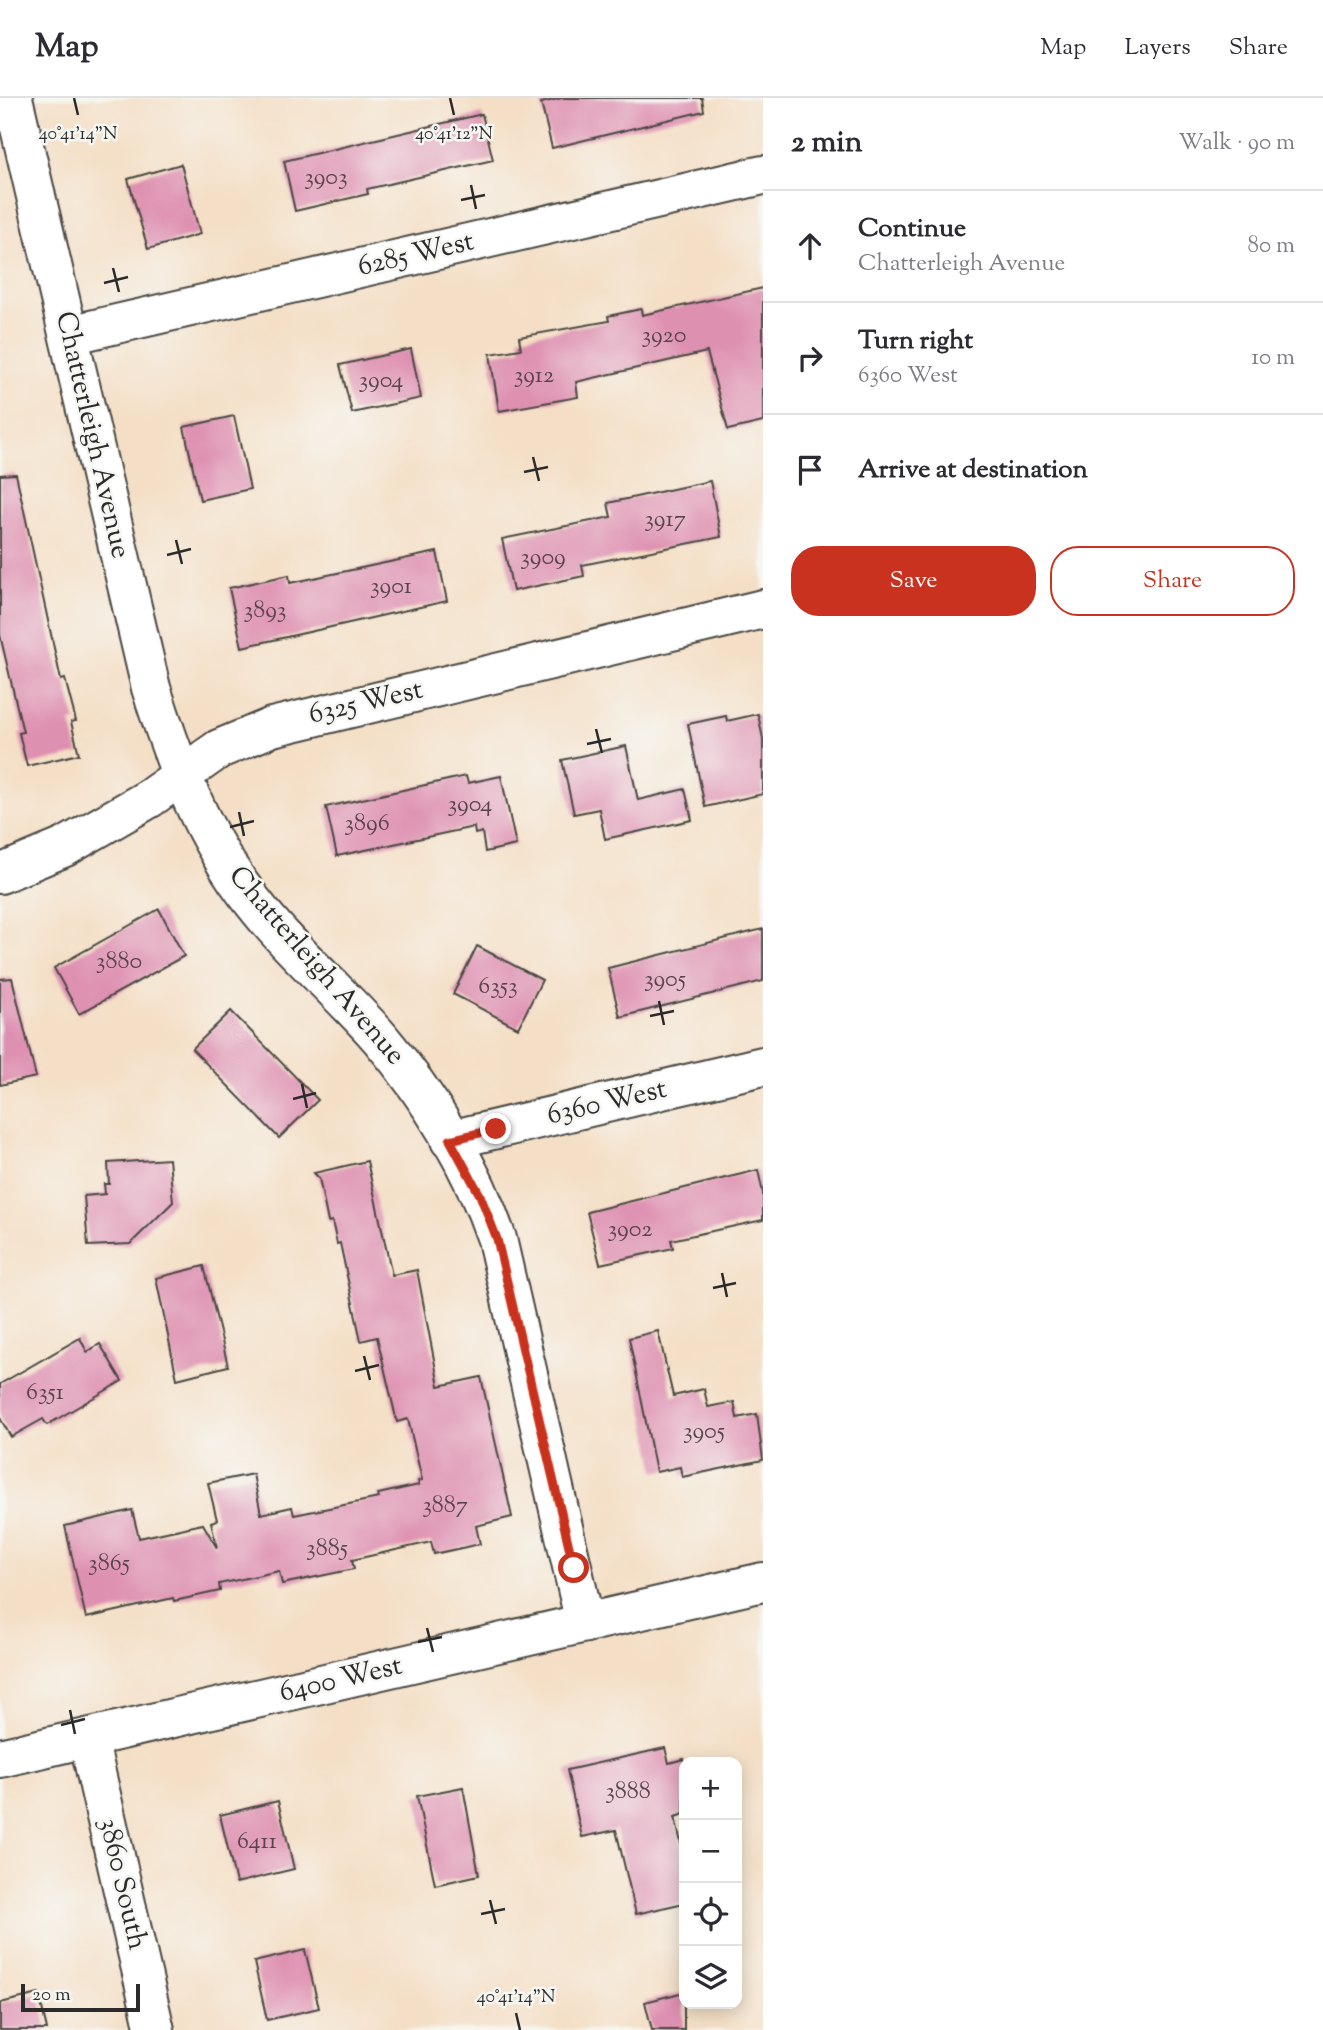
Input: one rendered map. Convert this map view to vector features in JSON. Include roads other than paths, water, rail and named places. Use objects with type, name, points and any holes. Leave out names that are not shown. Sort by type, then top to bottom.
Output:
[{"type":"street","name":"Chatterleigh Avenue","points":[[13,98],[151,688],[182,777],[213,844],[253,902],[392,1053],[450,1140],[480,1195],[497,1239],[586,1623]]},
{"type":"street","name":"6285 West","points":[[69,335],[763,175]]},
{"type":"street","name":"6325 West","points":[[0,874],[65,847],[182,777],[219,749],[292,720],[763,609]]},
{"type":"street","name":"6360 West","points":[[450,1140],[763,1066]]},
{"type":"street","name":"6400 West","points":[[0,1758],[763,1582]]},
{"type":"street","name":"3860 South","points":[[88,1738],[155,2030]]}]
